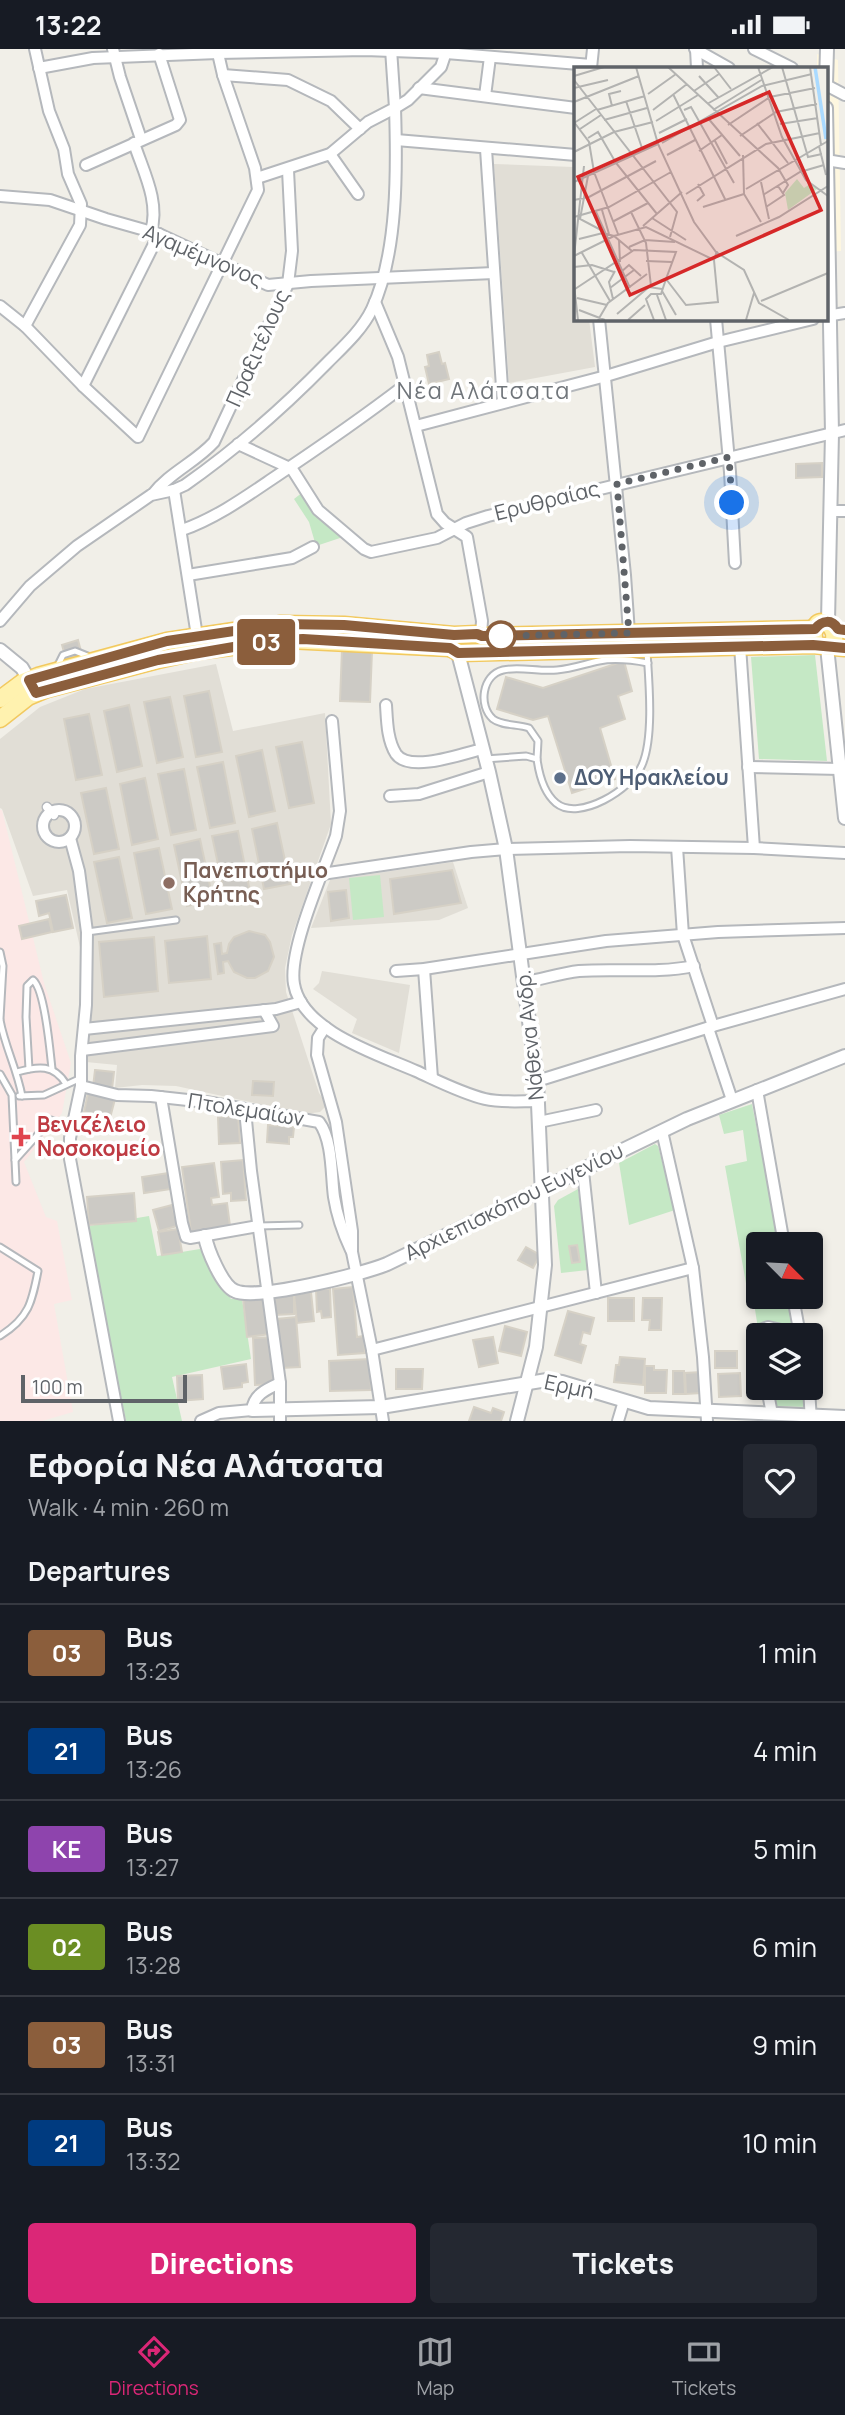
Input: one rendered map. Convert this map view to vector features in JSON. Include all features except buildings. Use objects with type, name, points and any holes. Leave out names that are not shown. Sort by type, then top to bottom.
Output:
[{"type":"main road","points":[[0,699],[32,686],[56,671],[158,643],[290,624],[344,625],[454,645]]},
{"type":"main road","points":[[0,719],[24,699],[32,686],[268,641],[303,639],[454,645],[480,641],[629,633],[832,627]]},
{"type":"main road","points":[[480,641],[647,656],[740,646],[831,647],[839,638],[832,627]]},
{"type":"main road","points":[[831,647],[814,639],[832,627]]},
{"type":"street","points":[[25,326],[80,225],[80,204],[68,174],[64,149],[49,111],[35,49]]},
{"type":"street","points":[[39,68],[114,52],[159,54],[201,51],[391,50],[468,52],[490,57],[591,67],[593,49]]},
{"type":"street","points":[[696,49],[697,67]]},
{"type":"street","points":[[696,49],[727,67]]},
{"type":"street","points":[[754,49],[790,67]]},
{"type":"street","points":[[826,67],[827,49]]},
{"type":"street","points":[[153,494],[174,490],[194,478],[281,408],[337,353],[363,323],[375,302],[391,228],[396,141],[391,50]]},
{"type":"street","points":[[0,306],[25,326],[83,386],[138,437],[257,194],[257,178],[217,51]]},
{"type":"street","points":[[257,178],[330,154],[377,115],[408,100],[441,67],[446,51]]},
{"type":"street","points":[[83,386],[155,233],[153,199],[114,52]]},
{"type":"street","points":[[86,165],[176,125],[180,120],[159,54]]},
{"type":"street","points":[[485,96],[490,57]]},
{"type":"street","points":[[223,75],[288,80],[331,101],[360,129]]},
{"type":"street","points":[[828,86],[845,95]]},
{"type":"street","points":[[419,88],[574,107]]},
{"type":"street","points":[[396,141],[574,155]]},
{"type":"street","points":[[486,149],[503,402]]},
{"type":"street","points":[[330,154],[358,194]]},
{"type":"street","name":"Πραξιτέλους","points":[[0,621],[30,586],[59,561],[153,494],[164,482],[205,452],[218,437],[288,284],[292,251],[288,170]]},
{"type":"street","points":[[0,183],[0,190]]},
{"type":"street","name":"Αγαμέμνονος","points":[[0,196],[50,200],[155,233],[268,285],[494,273]]},
{"type":"street","points":[[375,302],[398,357],[435,509],[443,521],[466,535],[468,540],[482,621],[480,641]]},
{"type":"street","points":[[832,627],[832,433],[828,315],[845,313]]},
{"type":"street","points":[[599,320],[617,484],[629,633]]},
{"type":"street","points":[[716,320],[729,457],[735,563]]},
{"type":"street","points":[[416,426],[606,376],[718,342],[809,320]]},
{"type":"street","points":[[182,530],[212,516],[289,467],[405,385]]},
{"type":"street","name":"Ερυθραίας","points":[[289,467],[297,474],[318,510],[371,552],[437,538],[466,523],[488,516],[845,430]]},
{"type":"street","points":[[238,444],[289,467]]},
{"type":"street","points":[[174,490],[197,636]]},
{"type":"street","points":[[830,510],[845,511]]},
{"type":"street","points":[[188,575],[292,558],[313,547]]},
{"type":"street","name":"Νάθενα Ανδρ.","points":[[454,645],[489,772],[506,849],[537,1080],[545,1265],[536,1347],[516,1421]]},
{"type":"street","points":[[740,646],[754,848]]},
{"type":"street","points":[[831,647],[845,818]]},
{"type":"street","points":[[0,650],[16,662],[32,686]]},
{"type":"street","points":[[386,705],[388,732],[396,754],[404,761],[424,762],[483,754]]},
{"type":"street","points":[[332,722],[340,818],[295,959],[293,979],[301,1002],[325,1027],[345,1040],[432,1078],[487,1099],[538,1101]]},
{"type":"street","points":[[748,767],[840,769]]},
{"type":"street","points":[[390,796],[419,794],[489,772]]},
{"type":"street","points":[[70,838],[58,843],[45,835],[42,825],[51,811],[62,810],[71,816],[75,826],[70,838],[79,871],[87,932],[81,1082],[69,1145],[119,1421]]},
{"type":"street","points":[[322,874],[506,849],[677,846],[845,853]]},
{"type":"street","points":[[677,846],[683,935],[732,1100]]},
{"type":"street","points":[[396,971],[606,941],[718,932],[845,928]]},
{"type":"street","points":[[525,982],[576,972],[649,969],[670,971],[694,966]]},
{"type":"street","points":[[424,969],[432,1078]]},
{"type":"street","points":[[537,1080],[845,989]]},
{"type":"street","points":[[85,1029],[264,1010],[301,1002]]},
{"type":"street","points":[[82,1050],[273,1026],[264,1010]]},
{"type":"street","name":"Πτολεμαίων","points":[[325,1027],[318,1038],[316,1049],[336,1122],[352,1231],[352,1252],[383,1421]]},
{"type":"street","name":"Αρχιεπισκόπου Ευγενίου","points":[[205,1236],[208,1251],[230,1289],[242,1293],[269,1291],[357,1275],[387,1264],[662,1131],[732,1100],[845,1056]]},
{"type":"street","name":"Πτολεμαίων","points":[[81,1082],[123,1096],[161,1097],[313,1120],[323,1127],[342,1233],[352,1252]]},
{"type":"street","points":[[757,1090],[782,1232]]},
{"type":"street","points":[[161,1097],[186,1237],[258,1226]]},
{"type":"street","points":[[245,1110],[258,1226],[281,1383],[280,1415]]},
{"type":"street","points":[[539,1122],[596,1110]]},
{"type":"street","points":[[323,1127],[336,1122]]},
{"type":"street","points":[[662,1131],[693,1268],[708,1417]]},
{"type":"street","points":[[583,1171],[596,1293]]},
{"type":"street","points":[[372,1350],[693,1268]]},
{"type":"street","name":"Ερμή","points":[[252,1410],[280,1415],[381,1407],[527,1381],[547,1380],[649,1408],[708,1417],[772,1414],[811,1419],[845,1417]]},
{"type":"street","points":[[201,1421],[224,1412],[252,1410],[258,1395],[281,1383]]},
{"type":"street","points":[[769,1400],[772,1414]]},
{"type":"street","points":[[810,1400],[811,1419]]},
{"type":"street","points":[[618,1421],[624,1401]]},
{"type":"lane","points":[[647,656],[649,711],[646,751],[638,774],[614,796],[600,802],[579,807],[556,804],[544,786],[537,759],[538,741],[529,728],[498,722],[491,717],[485,704],[484,692],[489,679],[504,670],[560,670],[601,661],[631,660],[647,656]]},
{"type":"lane","points":[[483,754],[537,759]]},
{"type":"lane","points":[[87,932],[176,920]]},
{"type":"lane","points":[[0,952],[3,966],[0,1020],[22,1096]]},
{"type":"lane","points":[[29,1069],[27,986],[33,981],[38,985],[43,1006],[52,1069]]},
{"type":"lane","points":[[17,1072],[43,1067],[52,1069],[61,1075],[66,1084]]},
{"type":"lane","points":[[0,1074],[12,1095],[16,1182]]},
{"type":"lane","points":[[12,1095],[44,1094],[66,1084],[81,1082]]},
{"type":"lane","points":[[15,1160],[51,1119],[72,1127]]},
{"type":"lane","points":[[258,1226],[299,1225]]},
{"type":"lane","points":[[0,1247],[38,1271],[33,1296],[25,1314],[0,1336]]},
{"type":"shaded area","points":[[817,54],[838,60],[841,251],[828,252],[828,67],[817,67]]},
{"type":"shaded area","points":[[494,164],[573,167],[574,320],[589,320],[595,367],[509,383]]},
{"type":"shaded area","name":"Πανεπιστήμιο Κρήτης","points":[[216,664],[233,731],[325,713],[331,824],[292,935],[285,968],[286,992],[319,1093],[327,1105],[320,1112],[305,1114],[176,1086],[142,1085],[115,1088],[117,1065],[86,1062],[82,956],[67,890],[33,896],[0,808],[0,739],[40,707],[85,689]]},
{"type":"shaded area","name":"Βενιζέλειο Νοσοκομείο","points":[[0,810],[44,983],[71,1063],[62,1113],[24,1162],[46,1217],[57,1221],[72,1300],[54,1304],[73,1412],[42,1421],[0,1421]]},
{"type":"shaded area","points":[[453,862],[468,908],[439,920],[311,928],[330,880]]},
{"type":"shaded area","points":[[322,971],[410,985],[399,1053],[352,1033],[357,1019],[313,989],[319,983]]},
{"type":"green space","points":[[303,492],[341,534],[340,538],[316,546],[309,522],[294,499]]},
{"type":"green space","points":[[815,655],[827,761],[759,759],[751,657]]},
{"type":"green space","points":[[380,875],[384,917],[353,920],[349,878]]},
{"type":"green space","points":[[752,1104],[777,1232],[746,1232],[746,1283],[725,1166],[747,1161],[743,1130],[724,1134],[719,1115]]},
{"type":"green space","points":[[655,1144],[658,1146],[675,1210],[629,1225],[619,1163]]},
{"type":"green space","points":[[578,1189],[588,1270],[561,1273],[554,1206],[558,1200]]},
{"type":"green space","points":[[149,1216],[157,1256],[200,1249],[231,1299],[242,1299],[251,1359],[172,1377],[182,1421],[126,1421],[89,1226]]},
{"type":"green space","points":[[755,1309],[790,1309],[792,1323],[757,1323]]},
{"type":"green space","points":[[771,1400],[806,1400],[807,1407],[772,1406]]},
{"type":"bus line","name":"03","points":[[845,630],[838,629],[828,621],[822,622],[815,629],[482,636],[344,625],[281,624],[167,641],[29,680],[36,693],[181,654],[268,641],[303,639],[450,648],[458,653],[813,645],[845,648]]},
{"type":"place","name":"ΔΟΥ Ηρακλείου","points":[[560,778]]},
{"type":"place","name":"Πανεπιστήμιο Κρήτης","points":[[169,883]]},
{"type":"place","name":"Βενιζέλειο Νοσοκομείο","points":[[21,1137]]},
{"type":"district","name":"Νέα Αλάτσατα","points":[[484,391]]},
{"type":"route","points":[[501,636],[629,633],[617,484],[729,457],[732,503]]}]
